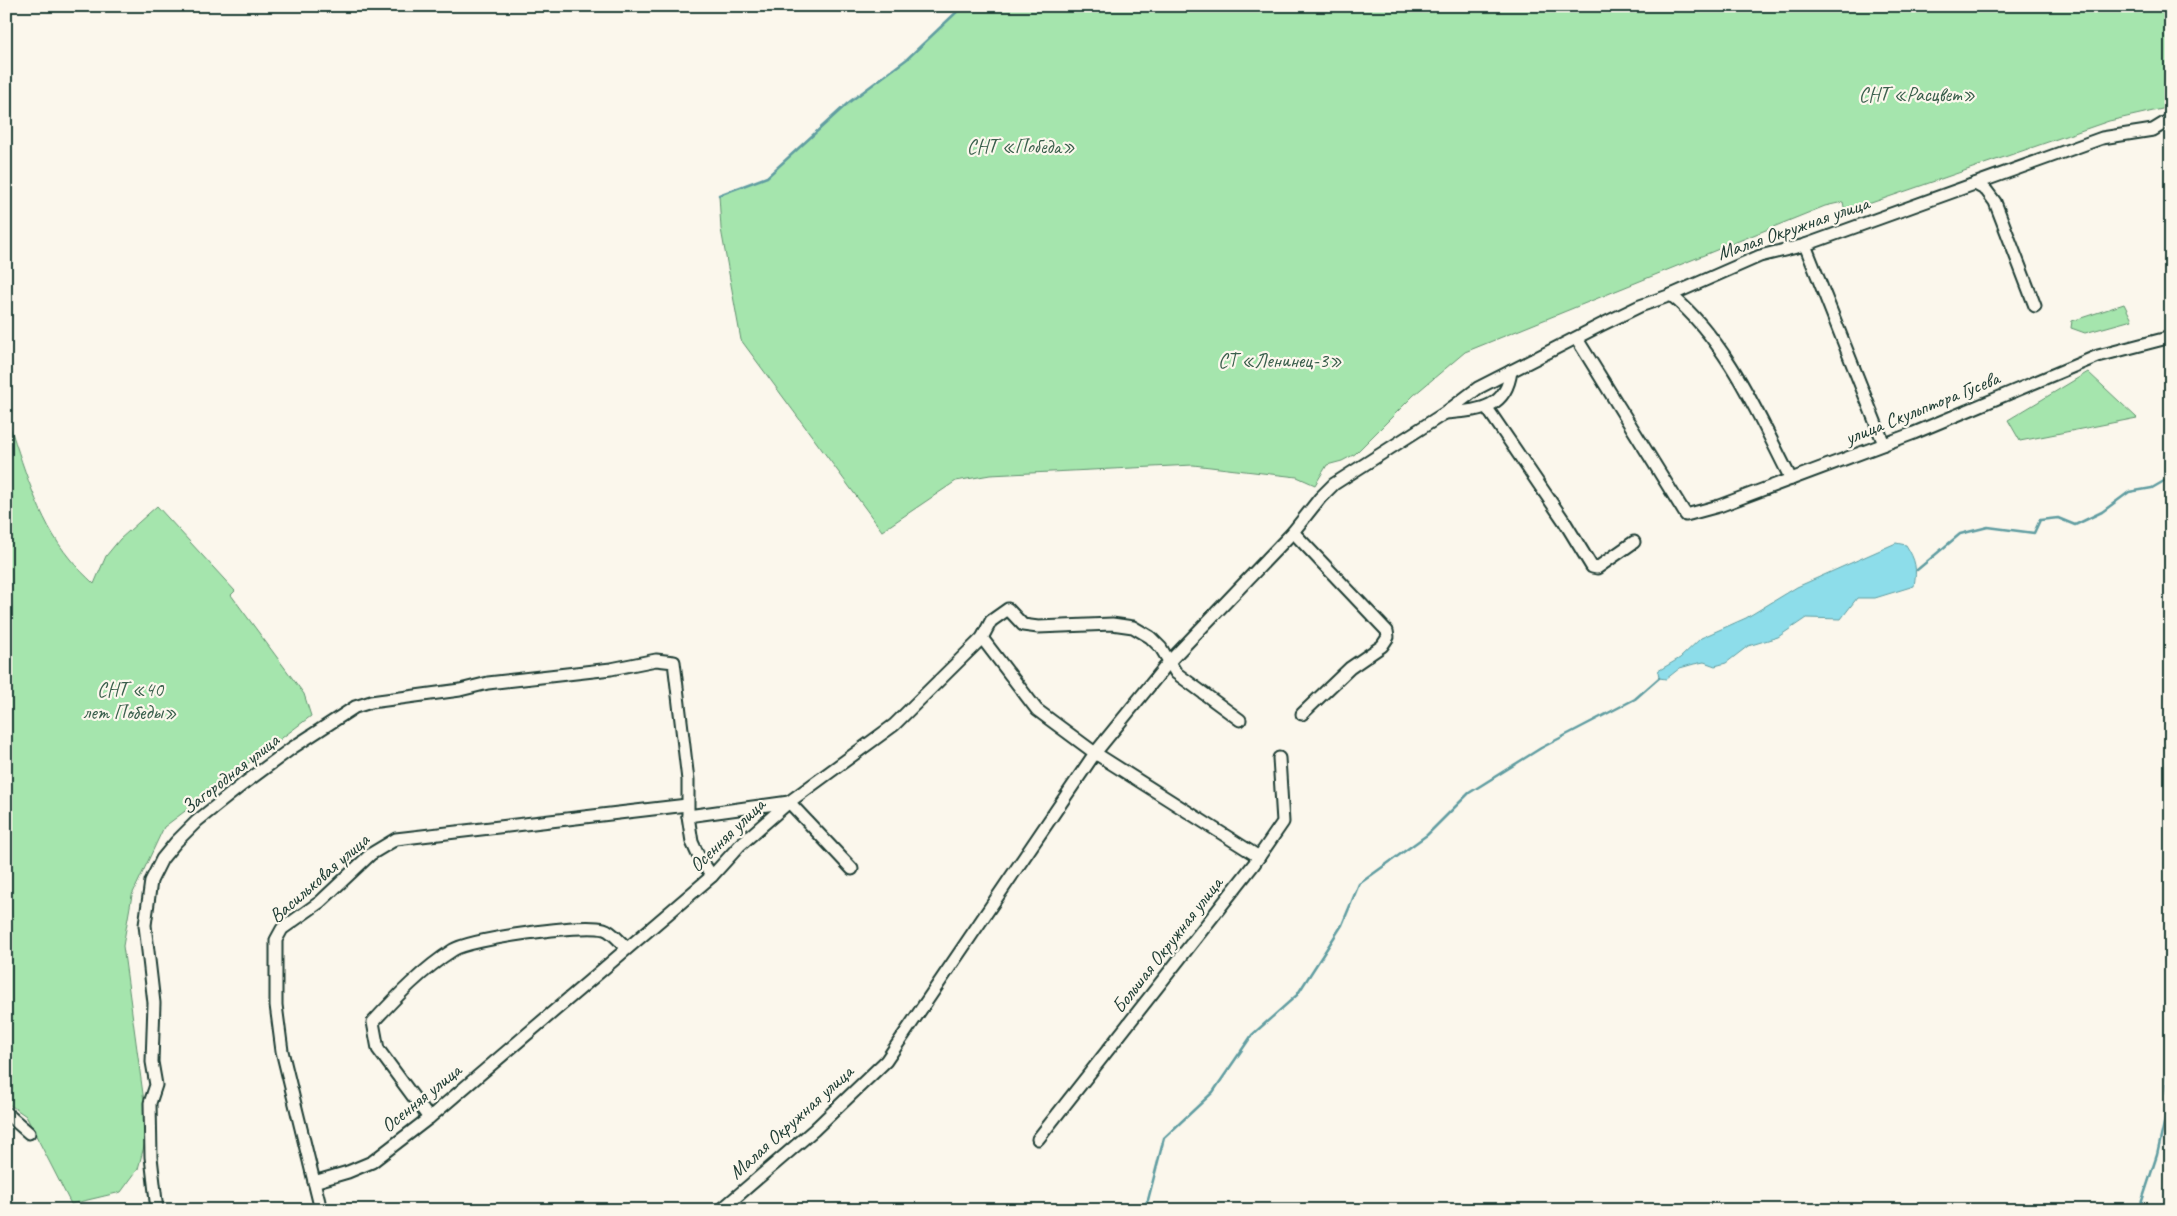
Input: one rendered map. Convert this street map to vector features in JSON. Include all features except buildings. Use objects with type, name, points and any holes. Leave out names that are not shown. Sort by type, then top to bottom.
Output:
[{"type":"street","name":"Малая Окружная улица","points":[[721,1210],[814,1130],[886,1060],[1095,753],[1169,662],[1293,532],[1320,498],[1334,484],[1444,413],[1478,388],[1640,306],[1671,295],[1760,256],[1805,245],[2102,138],[2153,130],[2171,119]]},
{"type":"street","points":[[1976,184],[1986,190],[1995,202],[2035,306]]},
{"type":"street","points":[[1805,245],[1884,444]]},
{"type":"street","points":[[1671,295],[1697,320],[1734,370],[1791,479]]},
{"type":"street","name":"улица Скульптора Гусева","points":[[1577,339],[1686,515],[1719,506],[1884,444],[2098,356],[2171,337]]},
{"type":"street","points":[[1444,413],[1487,408],[1507,390],[1511,372]]},
{"type":"street","points":[[1487,408],[1564,521],[1592,567],[1597,568],[1634,542]]},
{"type":"street","points":[[1293,532],[1387,631],[1388,637],[1382,646],[1350,668],[1302,714]]},
{"type":"street","name":"Осенняя улица","points":[[314,1182],[348,1172],[372,1162],[429,1118],[712,876],[740,844],[789,802],[894,725],[982,638],[991,621],[1008,609],[1023,624],[1038,628],[1112,624],[1134,627],[1150,637],[1161,648],[1169,662]]},
{"type":"street","points":[[982,638],[1037,710],[1095,753],[1259,857]]},
{"type":"street","name":"Загородная улица","points":[[156,1210],[151,1157],[150,1104],[156,1085],[152,1062],[154,1003],[145,925],[151,881],[162,859],[176,842],[197,821],[242,785],[292,748],[355,707],[371,702],[460,690],[488,683],[612,669],[656,660],[674,662],[688,780],[687,811]]},
{"type":"street","points":[[1169,662],[1176,673],[1240,720]]},
{"type":"street","name":"Большая Окружная улица","points":[[1038,1139],[1259,857],[1283,822],[1279,758]]},
{"type":"street","points":[[789,802],[852,869]]},
{"type":"street","name":"Васильковая улица","points":[[321,1210],[282,1051],[278,1024],[276,1005],[276,940],[282,929],[320,902],[371,854],[396,839],[789,802]]},
{"type":"street","points":[[687,811],[692,842],[712,876]]},
{"type":"street","points":[[429,1118],[378,1049],[373,1022],[402,991],[453,950],[470,942],[562,928],[593,928],[605,929],[627,948]]},
{"type":"street","points":[[6,1114],[30,1134]]},
{"type":"green space","points":[[963,6],[2171,6],[2171,107],[2109,121],[1845,212],[1843,202],[1825,206],[1465,352],[1414,395],[1355,454],[1342,461],[1327,465],[1315,485],[1297,477],[1193,465],[990,475],[956,481],[882,531],[741,340],[721,229],[719,195],[767,177],[848,103],[907,59]]},
{"type":"green space","points":[[2124,304],[2132,320],[2085,333],[2071,328],[2072,321]]},
{"type":"green space","points":[[2088,372],[2137,418],[2020,441],[2008,420]]},
{"type":"green space","name":"СНТ «40 лет Победы»","points":[[6,415],[32,490],[48,526],[70,559],[94,584],[106,556],[120,539],[157,506],[235,591],[231,595],[304,694],[311,716],[164,827],[132,895],[123,946],[148,1131],[138,1169],[121,1192],[71,1204],[26,1116],[6,1102]]},
{"type":"water","points":[[1896,543],[1906,545],[1912,556],[1915,565],[1914,586],[1875,598],[1857,598],[1841,619],[1806,618],[1778,637],[1748,646],[1726,663],[1715,666],[1704,662],[1694,664],[1680,668],[1666,679],[1659,678],[1658,671],[1680,658],[1701,638],[1746,618],[1797,587]]},
{"type":"waterway","points":[[719,195],[767,177],[848,103],[907,59],[963,6]]},
{"type":"waterway","points":[[1917,570],[1960,534],[1988,527],[2034,533],[2040,520],[2058,518],[2075,525],[2102,512],[2129,492],[2152,488],[2171,477]]},
{"type":"waterway","points":[[1141,1210],[1148,1200],[1164,1138],[1213,1092],[1252,1035],[1297,995],[1342,925],[1359,884],[1427,835],[1469,793],[1541,748],[1635,699],[1659,678]]},
{"type":"waterway","points":[[2139,1210],[2157,1155],[2169,1101],[2166,1071],[2171,1067]]},
{"type":"park label","name":"СНТ «Расцвет»","points":[[1917,94]]},
{"type":"park label","name":"СНТ «Победа»","points":[[1021,146]]},
{"type":"park label","name":"СТ «Ленинец-3»","points":[[1280,360]]}]
